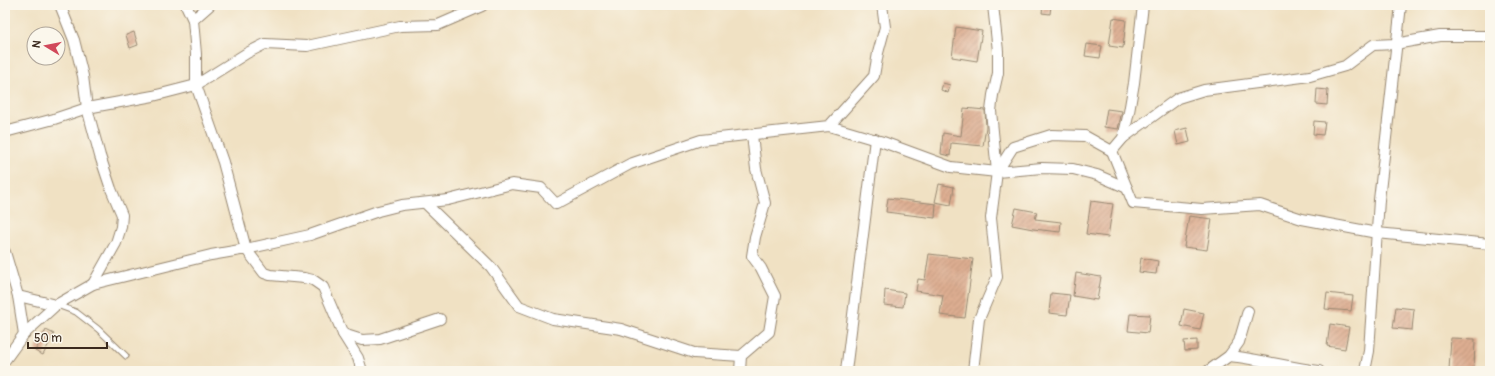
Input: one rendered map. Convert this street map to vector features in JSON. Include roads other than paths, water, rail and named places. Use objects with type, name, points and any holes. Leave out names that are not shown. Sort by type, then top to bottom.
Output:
[{"type":"street","points":[[60,5],[74,40],[83,76],[87,108],[100,156],[122,215],[121,227],[116,243],[93,284]]},
{"type":"street","points":[[186,5],[193,20],[196,54],[196,85],[223,162],[246,248],[264,273],[313,280],[323,288],[343,334],[358,358],[362,371]]},
{"type":"street","points":[[193,20],[210,5]]},
{"type":"street","points":[[5,132],[54,119],[87,108],[154,96],[196,85],[247,53],[265,44],[307,46],[400,26],[438,24],[482,5]]},
{"type":"street","points":[[829,126],[874,76],[885,27],[882,5]]},
{"type":"street","points":[[973,371],[980,319],[997,277],[991,218],[997,172],[991,111],[998,73],[998,51],[992,5]]},
{"type":"street","points":[[1123,138],[1134,83],[1143,5]]},
{"type":"street","points":[[1365,371],[1370,351],[1379,200],[1395,44],[1401,5]]},
{"type":"street","points":[[1112,151],[1123,138],[1178,98],[1204,90],[1310,76],[1345,66],[1373,45],[1395,44],[1440,36],[1490,36]]},
{"type":"street","points":[[5,360],[24,334],[56,305],[93,284],[211,255],[310,235],[396,207],[448,200],[512,184],[541,188],[556,204],[630,164],[701,140],[829,126],[875,139],[951,167],[997,172],[1042,168],[1073,169],[1097,175],[1127,188]]},
{"type":"street","points":[[425,203],[491,267],[519,306],[553,319],[621,329],[694,353],[741,356],[769,332],[775,296],[761,268],[752,256],[755,237],[766,203],[756,169],[752,135]]},
{"type":"street","points":[[997,172],[1013,147],[1051,135],[1085,136],[1112,151],[1133,203],[1202,209],[1260,205],[1302,219],[1377,233],[1490,244]]},
{"type":"street","points":[[846,371],[875,139]]},
{"type":"street","points":[[5,256],[18,296],[24,334]]},
{"type":"street","points":[[18,296],[56,305]]},
{"type":"street","points":[[1208,371],[1229,356],[1238,342],[1248,311]]},
{"type":"street","points":[[343,334],[362,340],[380,339],[440,319]]},
{"type":"street","points":[[740,371],[741,356]]},
{"type":"street","points":[[1229,356],[1247,357],[1292,368],[1319,371]]},
{"type":"lane","points":[[56,305],[76,312],[98,329],[126,356]]}]
